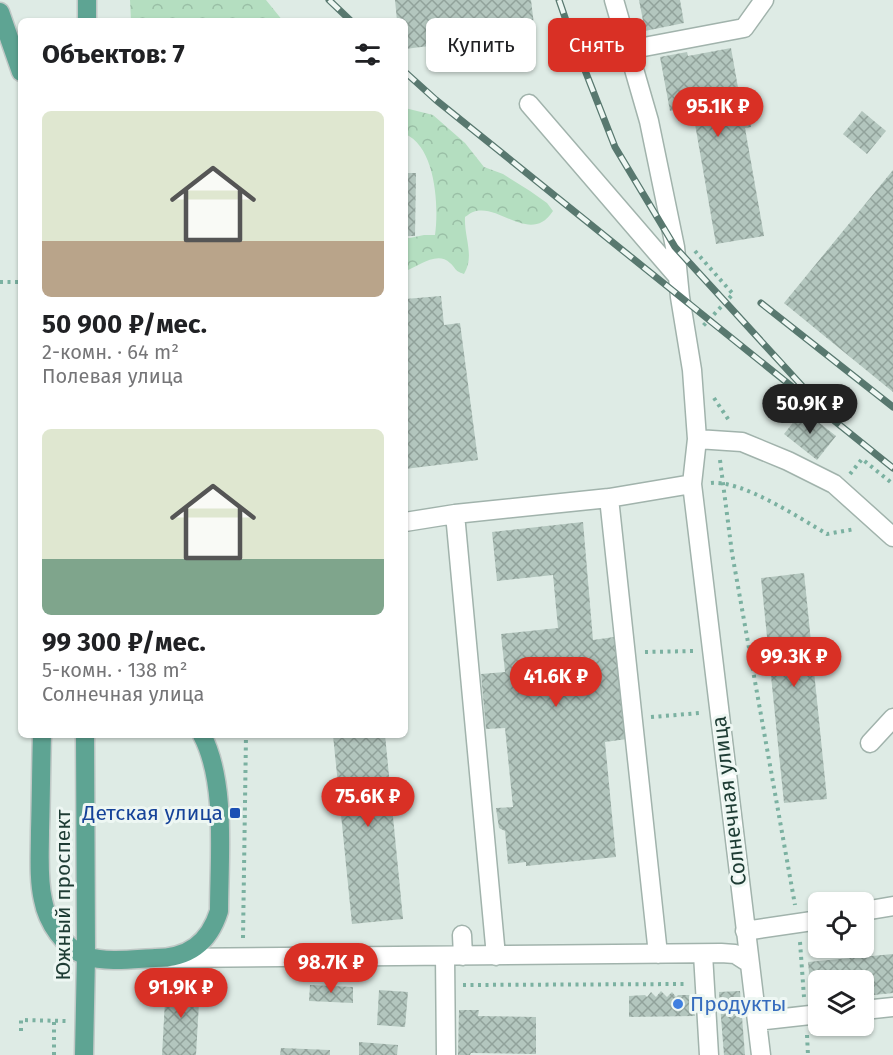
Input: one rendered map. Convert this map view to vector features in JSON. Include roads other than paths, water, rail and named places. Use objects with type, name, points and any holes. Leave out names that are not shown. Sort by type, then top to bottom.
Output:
[{"type":"main road","points":[[87,0],[87,18]]},
{"type":"main road","points":[[0,12],[18,63]]},
{"type":"main road","points":[[42,738],[40,878],[43,902],[52,924],[68,945],[86,956],[107,959],[169,958],[188,951],[205,940],[214,926],[219,911],[218,792],[213,759],[203,738]]},
{"type":"main road","name":"Южный проспект","points":[[84,1055],[85,738]]},
{"type":"main road","points":[[85,754],[93,738]]},
{"type":"street","name":"Солнечная улица","points":[[614,0],[619,18]]},
{"type":"street","points":[[646,47],[744,28],[764,0]]},
{"type":"street","name":"Солнечная улица","points":[[635,72],[660,168],[675,247],[680,297],[692,370],[697,439],[692,484],[761,1055]]},
{"type":"street","points":[[529,104],[678,277]]},
{"type":"street","points":[[697,439],[742,442],[788,461],[834,484],[893,537]]},
{"type":"street","points":[[408,522],[455,514],[609,498],[692,484]]},
{"type":"street","points":[[609,498],[658,954]]},
{"type":"street","points":[[455,514],[496,956]]},
{"type":"street","points":[[870,743],[893,718]]},
{"type":"street","points":[[874,909],[893,906]]},
{"type":"street","points":[[745,931],[808,922]]},
{"type":"street","points":[[446,1055],[454,956],[462,935]]},
{"type":"street","points":[[703,954],[709,1055]]},
{"type":"street","points":[[169,958],[735,954],[749,963]]},
{"type":"street","points":[[874,1009],[893,1007]]},
{"type":"street","points":[[758,1021],[808,1015]]},
{"type":"railway","points":[[329,0],[348,18]]},
{"type":"railway","points":[[559,0],[615,147],[675,247],[804,388]]},
{"type":"railway","points":[[408,75],[436,100],[893,468]]},
{"type":"railway","points":[[761,303],[893,407]]},
{"type":"place","name":"Детская улица","points":[[235,813]]},
{"type":"place","name":"Продукты","points":[[678,1004]]}]
